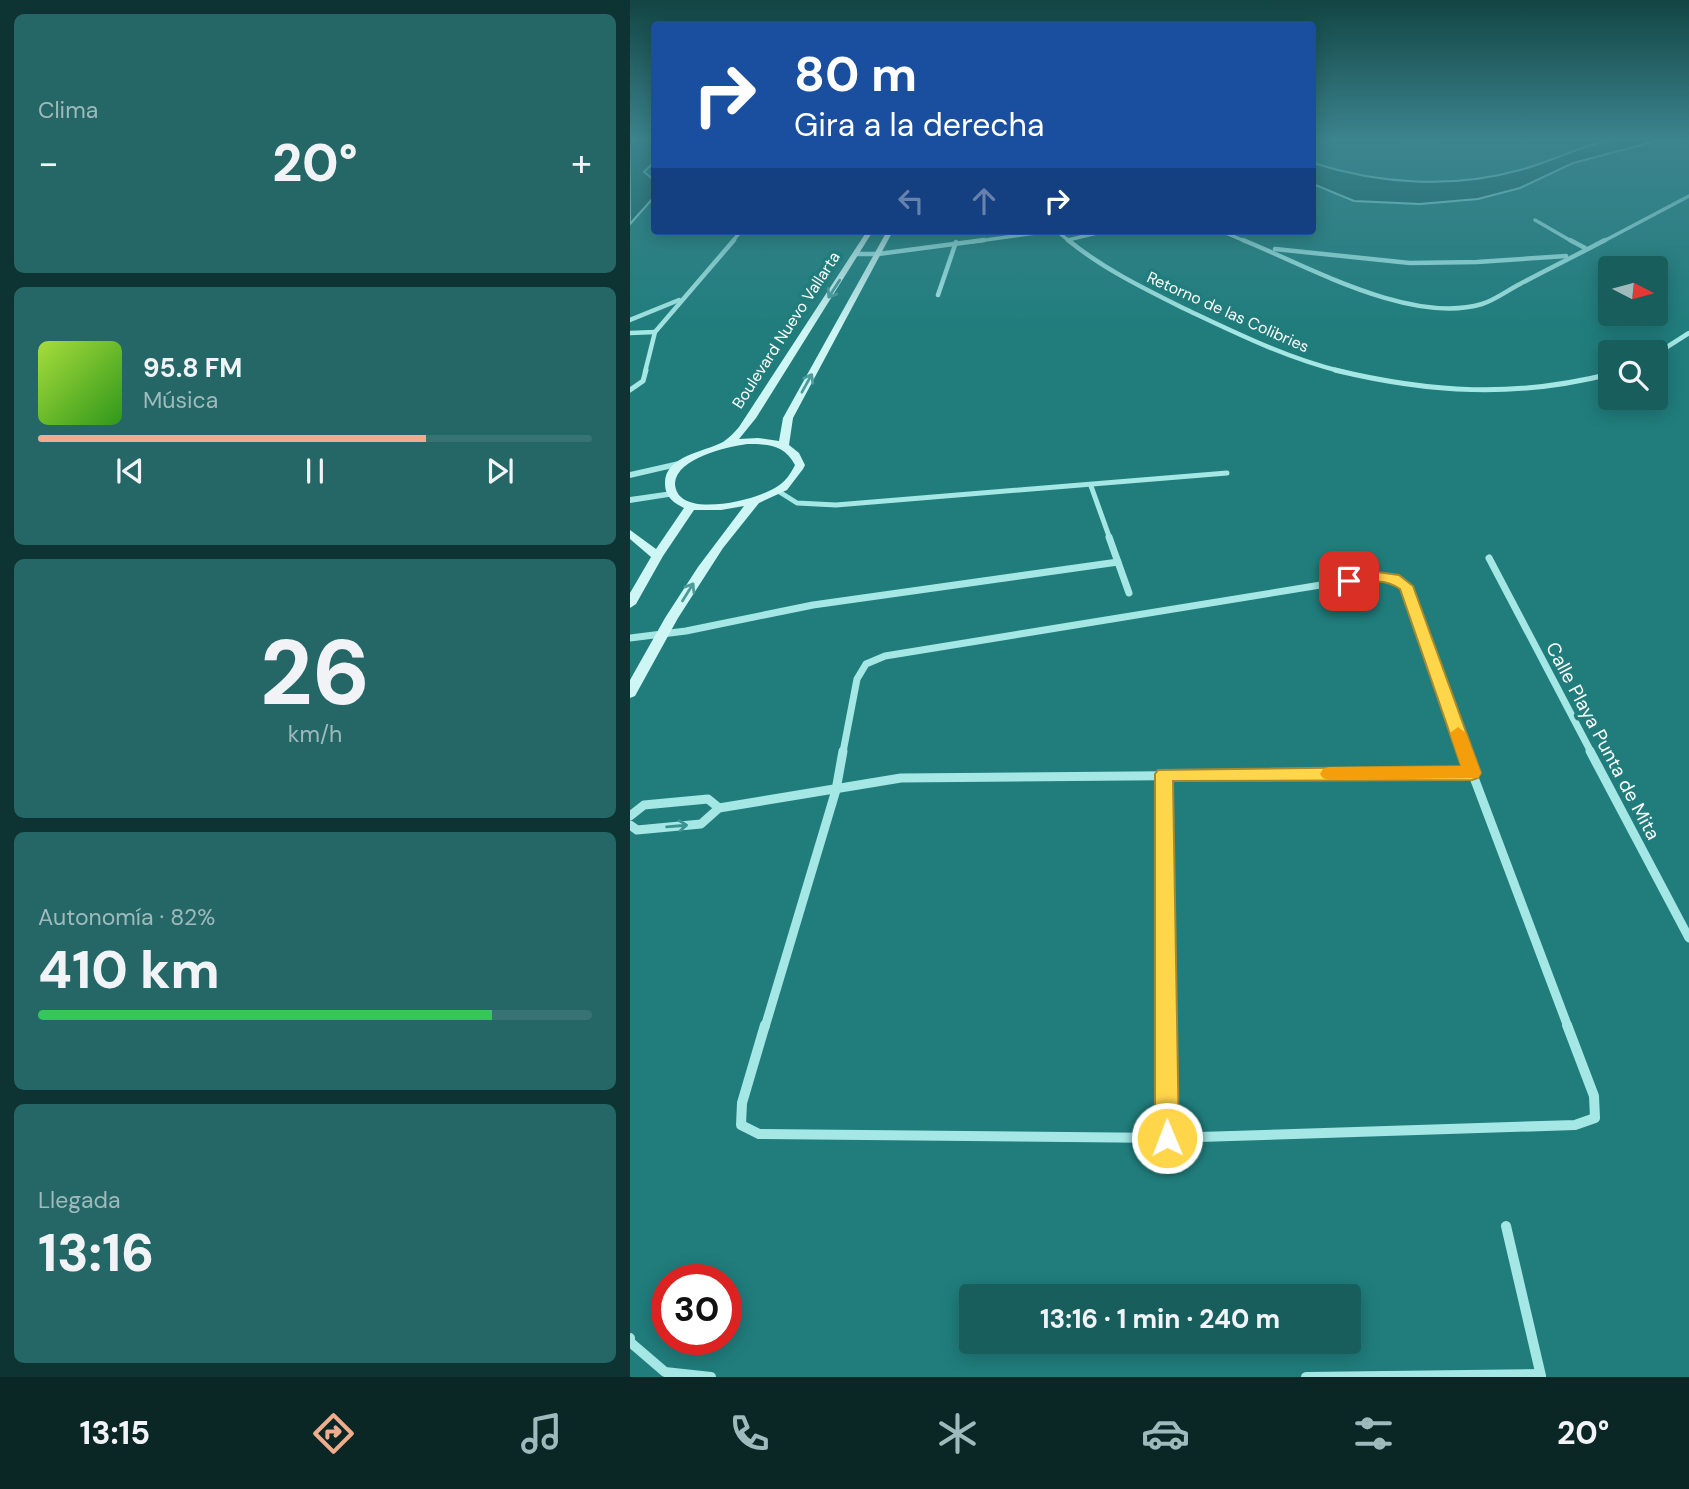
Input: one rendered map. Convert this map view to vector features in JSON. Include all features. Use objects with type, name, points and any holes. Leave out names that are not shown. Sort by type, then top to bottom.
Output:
[{"type":"main road","name":"Boulevard Nuevo Vallarta","points":[[726,444],[751,418],[868,235]]},
{"type":"main road","name":"Boulevard Nuevo Vallarta","points":[[683,463],[702,452],[726,444],[767,442],[784,445],[788,418],[888,235]]},
{"type":"main road","points":[[683,463],[670,479],[672,494],[692,505],[711,508],[755,501],[778,491],[794,479],[800,465],[797,454],[784,445]]},
{"type":"main road","points":[[630,693],[663,634],[731,527],[755,501]]},
{"type":"main road","points":[[630,604],[657,556],[692,505]]},
{"type":"main road","points":[[630,533],[657,556]]},
{"type":"street","points":[[1232,235],[1402,303],[1444,308],[1482,304],[1674,203]]},
{"type":"street","points":[[1535,220],[1585,248]]},
{"type":"street","points":[[632,390],[643,381],[655,332],[738,235]]},
{"type":"street","points":[[856,254],[878,254],[1015,235]]},
{"type":"street","name":"Retorno de las Colibries","points":[[1062,235],[1110,272],[1277,351],[1376,380],[1449,390],[1523,391],[1598,378]]},
{"type":"street","points":[[1068,240],[1089,235]]},
{"type":"street","points":[[937,295],[956,242]]},
{"type":"street","points":[[1268,248],[1384,262],[1429,264],[1472,264],[1570,256]]},
{"type":"street","points":[[630,320],[682,299]]},
{"type":"street","points":[[630,332],[655,332]]},
{"type":"street","points":[[1668,346],[1689,333]]},
{"type":"street","points":[[630,475],[683,463]]},
{"type":"street","points":[[778,491],[797,503],[836,505],[1227,473]]},
{"type":"street","points":[[1091,486],[1129,593]]},
{"type":"street","points":[[630,500],[672,494]]},
{"type":"street","name":"Calle Playa Punta de Mita","points":[[1489,558],[1689,938]]},
{"type":"street","points":[[630,638],[813,605],[1118,562]]},
{"type":"street","points":[[1377,576],[1394,578],[1406,586],[1472,773],[1594,1096],[1595,1118],[1575,1125],[1167,1138],[759,1134],[741,1125],[742,1103],[836,790],[857,679],[866,664],[885,656],[1377,576]]},
{"type":"street","points":[[630,825],[637,830],[701,824],[719,808],[901,778],[1472,773]]},
{"type":"street","points":[[1164,774],[1167,1138]]},
{"type":"street","points":[[630,816],[644,805],[708,799],[719,808]]},
{"type":"street","points":[[1307,1377],[1541,1375],[1506,1226]]},
{"type":"street","points":[[630,1338],[630,1342],[664,1373],[711,1377]]},
{"type":"water","points":[[630,203],[648,203],[630,224]]},
{"type":"slow traffic","points":[[1329,774],[1472,773],[1458,733]]},
{"type":"route","points":[[1167,1138],[1164,774],[1472,773],[1406,586],[1394,578],[1377,576],[1349,581]]}]
